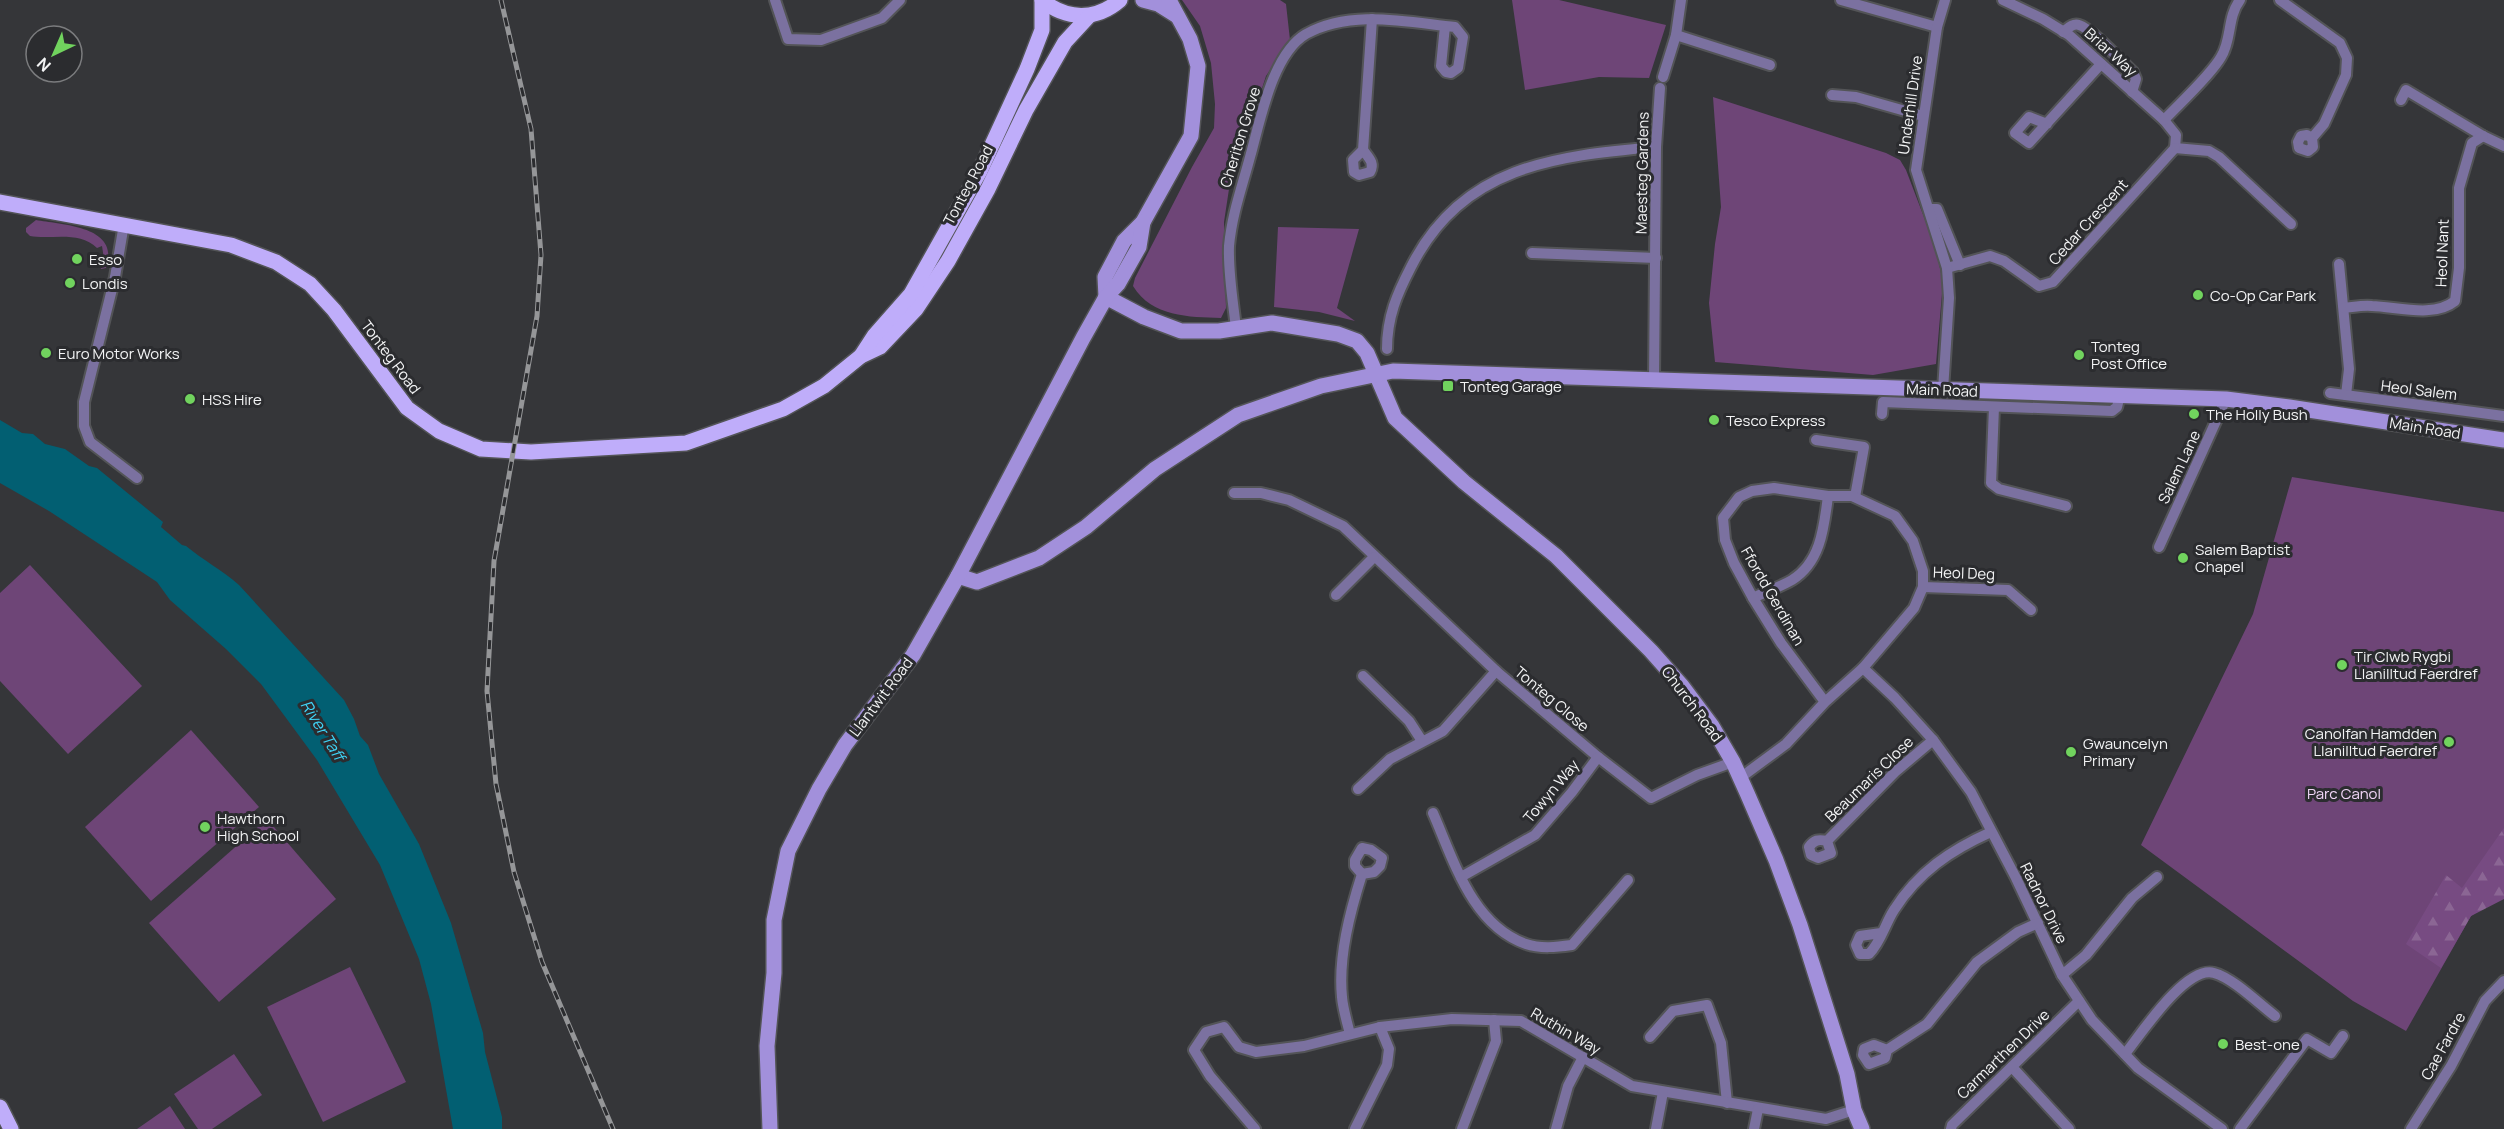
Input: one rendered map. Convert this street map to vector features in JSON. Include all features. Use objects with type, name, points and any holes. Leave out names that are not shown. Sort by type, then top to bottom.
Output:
[{"type":"main road","points":[[1042,0],[1056,10],[1072,16],[1089,16],[1101,13],[1120,0]]},
{"type":"main road","name":"Tonteg Road","points":[[861,356],[874,336],[911,294],[980,171],[1028,69],[1042,30],[1042,0]]},
{"type":"main road","points":[[1143,0],[1158,4],[1182,19]]},
{"type":"main road","points":[[1169,0],[1182,19],[1198,66],[1191,136],[1143,222],[1124,241],[1105,277],[1106,297],[1144,317],[1181,331],[1196,332],[1272,323],[1338,334],[1357,341],[1367,353],[1376,374]]},
{"type":"main road","name":"Tonteg Road","points":[[0,202],[231,245],[276,262],[310,284],[334,310],[407,408],[439,431],[481,449],[531,453],[686,443],[783,409],[824,386],[861,356],[880,347],[922,300],[948,261],[988,189],[1026,110],[1065,42],[1089,16]]},
{"type":"main road","name":"Llantwit Road","points":[[770,1129],[767,1046],[774,973],[774,920],[788,851],[819,789],[845,745],[913,655],[958,576],[1106,297]]},
{"type":"main road","name":"Main Road","points":[[958,576],[977,582],[1039,558],[1086,527],[1155,469],[1238,415],[1321,386],[1393,371],[1654,382],[2226,399],[2504,440]]},
{"type":"main road","name":"Church Road","points":[[1376,374],[1395,418],[1448,468],[1556,556],[1650,651],[1682,686],[1712,726],[1733,762],[1776,860],[1800,926],[1847,1074],[1854,1110],[1862,1129]]},
{"type":"main road","points":[[0,1107],[11,1129]]},
{"type":"street","points":[[775,0],[788,39],[820,40],[882,18],[900,0]]},
{"type":"street","points":[[1663,77],[1676,35],[1681,0]]},
{"type":"street","points":[[1841,0],[1937,27]]},
{"type":"street","name":"Underhill Drive","points":[[1943,390],[1949,298],[1947,268],[1916,170],[1937,27],[1945,0]]},
{"type":"street","name":"Briar Way","points":[[2003,0],[2043,19],[2063,32],[2101,64],[2164,120],[2176,135],[2175,148]]},
{"type":"street","points":[[2164,120],[2221,58],[2227,44],[2230,21],[2240,0]]},
{"type":"street","points":[[2280,0],[2340,43],[2347,58],[2346,75],[2324,124],[2312,138]]},
{"type":"street","points":[[1364,150],[1372,19]]},
{"type":"street","name":"Cheriton Grove","points":[[1236,328],[1229,261],[1236,201],[1269,89],[1287,54],[1306,34],[1338,23],[1372,19],[1445,26]]},
{"type":"street","points":[[2063,32],[2071,25],[2079,25],[2089,31],[2133,72],[2136,79],[2132,92]]},
{"type":"street","points":[[1676,35],[1770,65]]},
{"type":"street","points":[[2047,124],[2101,64]]},
{"type":"street","name":"Maesteg Gardens","points":[[1654,382],[1656,147],[1660,88]]},
{"type":"street","points":[[2400,100],[2406,90],[2504,146]]},
{"type":"street","points":[[1832,94],[1857,97],[1923,116]]},
{"type":"street","name":"Heol Nant","points":[[2344,308],[2370,306],[2432,310],[2446,308],[2455,301],[2459,268],[2459,188],[2472,143],[2483,136]]},
{"type":"street","points":[[1387,349],[1390,313],[1396,295],[1415,258],[1433,231],[1467,198],[1482,187],[1514,172],[1544,163],[1577,156],[1656,147]]},
{"type":"street","points":[[2175,148],[2209,151],[2219,157],[2290,224]]},
{"type":"street","name":"Cedar Crescent","points":[[1947,268],[1990,256],[2004,261],[2039,286],[2053,282],[2175,148]]},
{"type":"street","points":[[1929,209],[1937,209],[1960,265]]},
{"type":"street","points":[[124,224],[115,277],[84,402],[84,426],[90,442],[137,478]]},
{"type":"street","points":[[1532,254],[1656,258]]},
{"type":"street","points":[[2339,264],[2349,369],[2346,395]]},
{"type":"street","name":"Heol Salem","points":[[2330,393],[2504,416]]},
{"type":"street","points":[[1882,414],[1883,402],[2112,411],[2117,407],[2120,395]]},
{"type":"street","name":"Salem Lane","points":[[2159,547],[2226,399]]},
{"type":"street","points":[[1994,407],[1991,483],[1998,489],[2066,506]]},
{"type":"street","points":[[1816,441],[1864,447],[1855,497]]},
{"type":"street","name":"Ffordd Gerdinan","points":[[1825,702],[1781,643],[1734,563],[1725,540],[1723,518],[1739,496],[1752,491],[1774,488],[1828,496],[1855,497],[1895,516],[1913,541],[1923,571],[1923,587]]},
{"type":"street","name":"Tonteg Close","points":[[1234,493],[1261,493],[1289,500],[1343,526],[1496,671],[1598,757],[1651,798],[1697,775],[1733,762]]},
{"type":"street","points":[[1753,598],[1793,580],[1813,561],[1821,538],[1828,496]]},
{"type":"street","points":[[1336,595],[1374,557]]},
{"type":"street","points":[[1740,778],[1786,744],[1825,702],[1863,668],[1914,608],[1923,587]]},
{"type":"street","name":"Heol Deg","points":[[1923,587],[2008,590],[2031,610]]},
{"type":"street","name":"Radnor Drive","points":[[1863,668],[1895,698],[1933,740],[1971,792],[2062,975],[2092,1020],[2138,1068],[2222,1129]]},
{"type":"street","points":[[1358,789],[1390,759],[1443,731],[1496,671]]},
{"type":"street","points":[[1363,676],[1409,721],[1422,741]]},
{"type":"street","name":"Beaumaris Close","points":[[1827,841],[1895,772],[1933,740]]},
{"type":"street","name":"Towyn Way","points":[[1461,877],[1535,835],[1598,757]]},
{"type":"street","points":[[1433,813],[1461,877],[1480,910],[1493,924],[1528,945],[1547,948],[1572,945],[1628,880]]},
{"type":"street","points":[[1881,933],[1902,897],[1939,859],[1990,832]]},
{"type":"street","points":[[1350,1034],[1342,998],[1341,974],[1350,921],[1362,874]]},
{"type":"street","points":[[2062,975],[2086,955],[2132,898],[2157,877]]},
{"type":"street","points":[[1887,1050],[1926,1024],[1977,962],[2018,932],[2038,923]]},
{"type":"street","points":[[2125,1054],[2183,984],[2202,973],[2212,972],[2223,977],[2275,1016]]},
{"type":"street","name":"Cae Fardre","points":[[2411,1129],[2451,1066],[2485,1001],[2504,981]]},
{"type":"street","name":"Carmarthen Drive","points":[[1951,1129],[1952,1125],[2079,1001]]},
{"type":"street","points":[[1650,1037],[1673,1011],[1707,1005],[1721,1043],[1726,1103]]},
{"type":"street","name":"Ruthin Way","points":[[1255,1129],[1210,1076],[1194,1050],[1206,1032],[1224,1027],[1239,1047],[1256,1052],[1304,1046],[1380,1027],[1452,1019],[1521,1020],[1632,1086],[1826,1119],[1854,1110]]},
{"type":"street","points":[[1462,1129],[1496,1041],[1494,1020]]},
{"type":"street","points":[[1355,1129],[1387,1065],[1389,1049],[1380,1027]]},
{"type":"street","points":[[2240,1129],[2307,1039],[2331,1053],[2343,1036]]},
{"type":"street","points":[[1556,1129],[1568,1086],[1583,1058]]},
{"type":"street","points":[[2012,1067],[2069,1129]]},
{"type":"street","points":[[1656,1129],[1663,1092]]},
{"type":"street","points":[[1754,1129],[1758,1109]]},
{"type":"green space","points":[[1182,0],[1280,0],[1286,4],[1290,40],[1266,76],[1229,189],[1224,222],[1226,308],[1221,318],[1184,316],[1161,309],[1150,304],[1133,286],[1135,278],[1214,128],[1215,104],[1211,63],[1200,26]]},
{"type":"green space","points":[[1512,0],[1559,0],[1666,25],[1649,78],[1599,77],[1525,90]]},
{"type":"green space","points":[[1713,97],[1886,153],[1900,160],[1935,246],[1943,282],[1936,364],[1873,375],[1715,362],[1709,303],[1721,207]]},
{"type":"green space","points":[[36,220],[74,226],[98,236],[105,243],[108,254],[106,268],[101,269],[100,263],[104,259],[102,246],[97,248],[90,242],[73,237],[30,236],[26,228]]},
{"type":"green space","points":[[1278,227],[1359,229],[1337,308],[1355,321],[1319,312],[1274,307]]},
{"type":"green space","name":"Parc Canol","points":[[2292,477],[2504,512],[2504,893],[2471,916],[2406,1031],[2353,1001],[2141,845],[2253,614]]},
{"type":"green space","points":[[30,565],[142,686],[68,754],[0,681],[0,593]]},
{"type":"green space","points":[[191,730],[259,807],[151,901],[85,827]]},
{"type":"green space","points":[[267,819],[336,899],[219,1002],[149,923]]},
{"type":"green space","points":[[2504,828],[2504,899],[2471,916],[2441,968],[2406,944],[2446,875],[2462,888]]},
{"type":"green space","points":[[350,967],[406,1082],[323,1122],[267,1007]]},
{"type":"green space","points":[[234,1054],[262,1095],[212,1129],[198,1129],[174,1094]]},
{"type":"green space","points":[[170,1106],[185,1129],[137,1129]]},
{"type":"water","name":"River Taff","points":[[0,420],[22,433],[33,434],[45,444],[65,449],[89,466],[97,468],[163,522],[161,527],[182,545],[239,585],[344,700],[360,736],[368,745],[379,774],[419,844],[451,923],[483,1033],[485,1052],[502,1117],[502,1129],[453,1129],[431,1004],[419,959],[380,865],[317,760],[261,684],[226,649],[170,600],[157,582],[49,511],[0,483]]},
{"type":"railway","points":[[501,0],[531,129],[541,255],[537,316],[494,561],[487,691],[496,784],[514,872],[542,962],[613,1129]]},
{"type":"place","name":"Esso","points":[[77,259]]},
{"type":"place","name":"Londis","points":[[70,283]]},
{"type":"place","name":"Co-Op Car Park","points":[[2198,295]]},
{"type":"place","name":"Euro Motor Works","points":[[46,353]]},
{"type":"place","name":"Tonteg Post Office","points":[[2079,355]]},
{"type":"place","name":"Tonteg Garage","points":[[1448,386]]},
{"type":"place","name":"HSS Hire","points":[[190,399]]},
{"type":"place","name":"The Holly Bush","points":[[2194,414]]},
{"type":"place","name":"Tesco Express","points":[[1714,420]]},
{"type":"place","name":"Salem Baptist Chapel","points":[[2183,558]]},
{"type":"place","name":"Tir Clwb Rygbi Llanilltud Faerdref","points":[[2342,665]]},
{"type":"place","name":"Canolfan Hamdden Llanilltud Faerdref","points":[[2449,742]]},
{"type":"place","name":"Gwauncelyn Primary","points":[[2071,752]]},
{"type":"place","name":"Hawthorn High School","points":[[205,827]]},
{"type":"place","name":"Best-one","points":[[2223,1044]]}]
